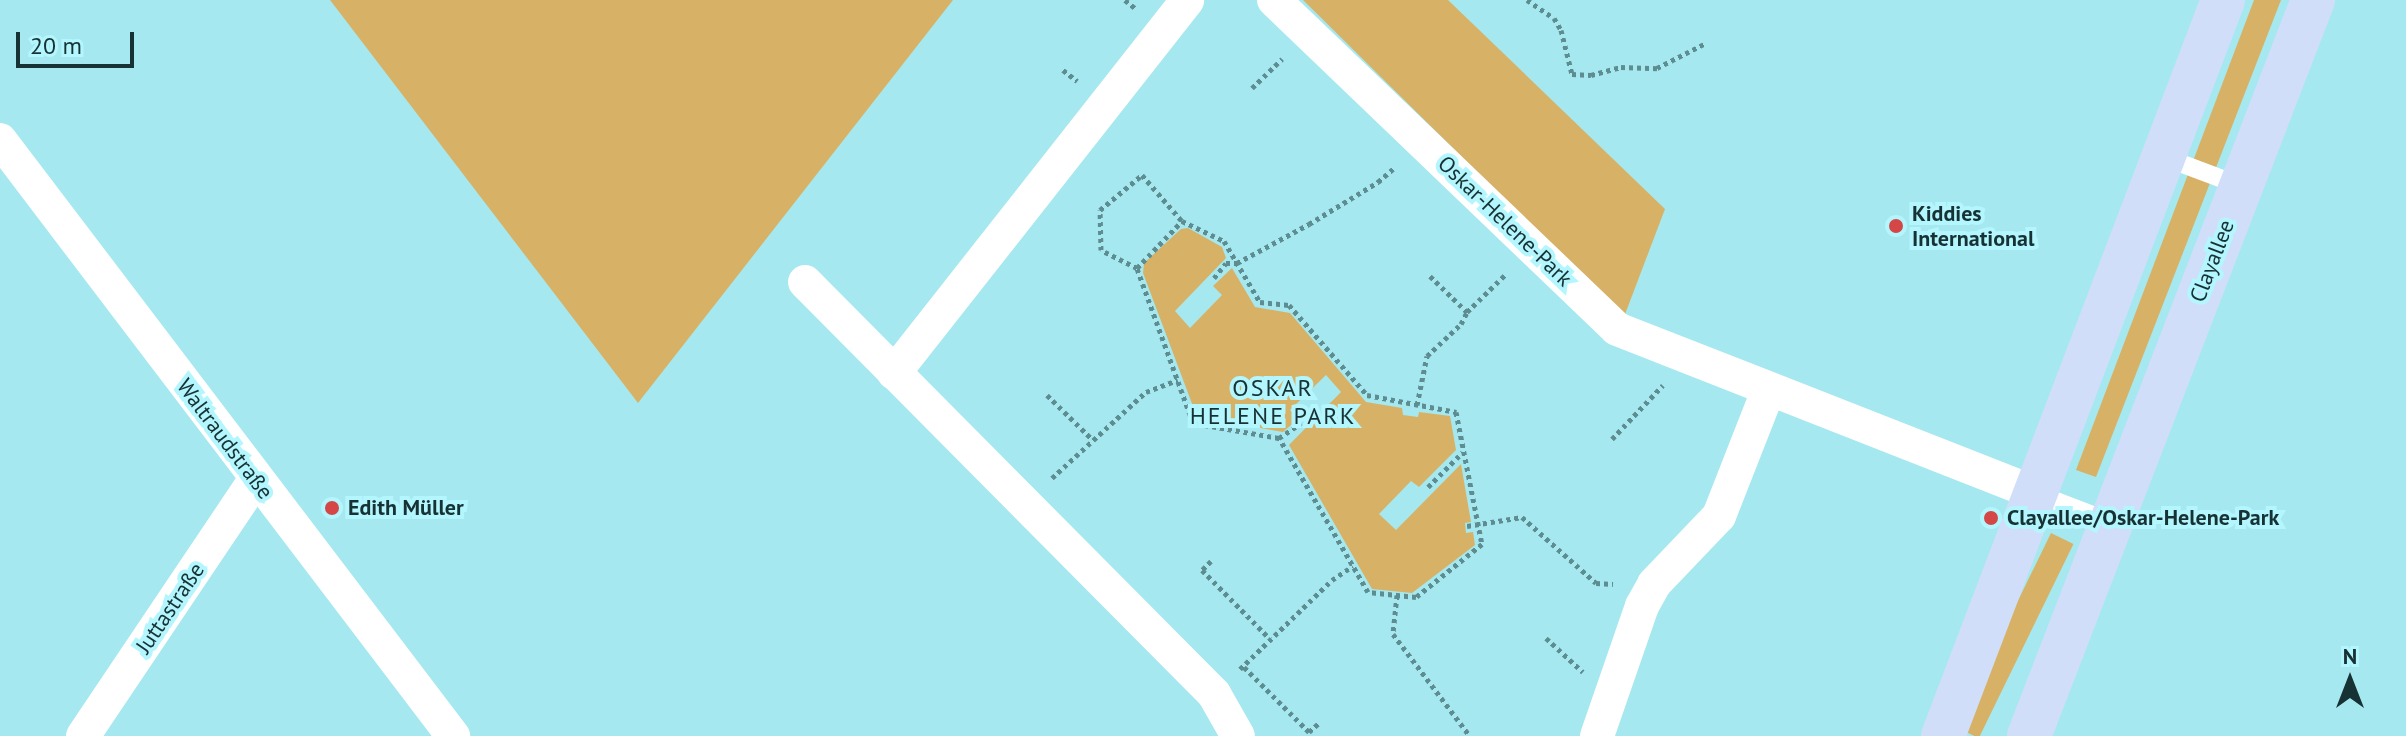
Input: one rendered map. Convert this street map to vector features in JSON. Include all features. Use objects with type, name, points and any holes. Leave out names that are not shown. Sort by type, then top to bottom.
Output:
[{"type":"main road","points":[[1943,736],[2223,0]]},
{"type":"main road","name":"Clayallee","points":[[2029,736],[2313,0]]},
{"type":"street","points":[[894,373],[1187,0]]},
{"type":"street","name":"Oskar-Helene-Park","points":[[1274,0],[1617,329],[1768,391],[2035,493]]},
{"type":"street","name":"Waltraudstraße","points":[[0,140],[255,480],[453,736]]},
{"type":"street","points":[[805,282],[1214,694],[1238,736]]},
{"type":"street","points":[[1597,736],[1642,606],[1654,584],[1719,516],[1768,391]]},
{"type":"street","name":"Juttastraße","points":[[83,736],[255,480]]},
{"type":"lane","points":[[2164,157],[2241,186]]},
{"type":"lane","points":[[2035,493],[2111,522]]},
{"type":"path","points":[[1527,0],[1554,18],[1561,30],[1572,74],[1591,75],[1621,67],[1657,68],[1704,44]]},
{"type":"path","points":[[1214,278],[1226,263],[1237,263],[1378,182],[1422,141]]},
{"type":"path","points":[[1279,438],[1368,592],[1416,597],[1482,544],[1456,412],[1367,395],[1289,305],[1260,302],[1224,241],[1182,221],[1142,175],[1100,210],[1101,250],[1137,268],[1193,423],[1279,438],[1301,423]]},
{"type":"path","points":[[1137,268],[1182,221]]},
{"type":"path","points":[[1417,405],[1427,356],[1533,248]]},
{"type":"path","points":[[1430,276],[1467,312]]},
{"type":"path","points":[[1612,439],[1689,358]]},
{"type":"path","points":[[1025,503],[1146,392],[1178,380]]},
{"type":"path","points":[[1047,395],[1093,440]]},
{"type":"path","points":[[1428,487],[1464,451]]},
{"type":"path","points":[[1467,526],[1522,517],[1596,583],[1654,584]]},
{"type":"path","points":[[1211,561],[1202,570],[1270,639]]},
{"type":"path","points":[[1214,694],[1332,580],[1353,566]]},
{"type":"path","points":[[1397,595],[1393,634],[1470,736]]},
{"type":"path","points":[[1243,666],[1309,732],[1320,722]]},
{"type":"shaded area","points":[[330,0],[953,0],[638,403]]},
{"type":"shaded area","points":[[1303,0],[1448,0],[1665,209],[1624,317]]},
{"type":"shaded area","points":[[2254,0],[2281,0],[2096,477],[2076,470]]},
{"type":"shaded area","points":[[1188,228],[1222,247],[1226,258],[1175,311],[1190,328],[1222,295],[1213,286],[1232,268],[1255,307],[1290,313],[1366,402],[1402,408],[1403,415],[1418,417],[1419,412],[1450,416],[1456,450],[1419,487],[1411,481],[1379,514],[1396,530],[1461,464],[1471,522],[1465,523],[1466,533],[1473,532],[1475,545],[1412,593],[1372,589],[1289,445],[1341,392],[1326,375],[1290,410],[1298,419],[1283,432],[1197,417],[1143,273],[1144,263],[1181,229]]},
{"type":"shaded area","points":[[2051,533],[2073,544],[1980,736],[1956,727]]},
{"type":"place","name":"Kiddies International","points":[[1896,226]]},
{"type":"place","name":"Edith Müller","points":[[332,508]]},
{"type":"place","name":"Clayallee/Oskar-Helene-Park","points":[[1991,518]]},
{"type":"district","name":"OSKAR HELENE PARK","points":[[1273,402]]}]
